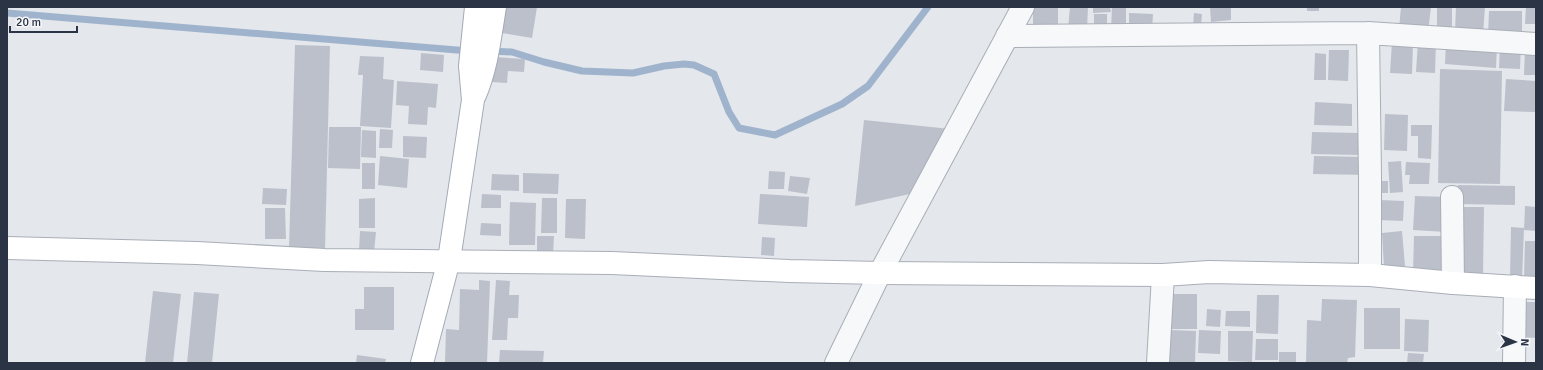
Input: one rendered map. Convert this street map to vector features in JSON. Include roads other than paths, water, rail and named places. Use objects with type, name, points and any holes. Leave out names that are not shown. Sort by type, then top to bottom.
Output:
[{"type":"street","points":[[422,363],[449,260],[473,100],[470,66],[476,7]]},
{"type":"street","points":[[473,100],[482,79],[495,7]]},
{"type":"street","points":[[836,363],[880,273],[1023,7]]},
{"type":"street","points":[[1007,36],[1368,33],[1536,44]]},
{"type":"street","points":[[1368,33],[1370,275]]},
{"type":"street","points":[[1452,197],[1453,283]]},
{"type":"street","points":[[7,248],[197,253],[324,260],[612,262],[789,271],[880,273],[1163,275],[1209,272],[1370,275],[1453,283],[1536,288]]},
{"type":"street","points":[[1158,363],[1163,275]]},
{"type":"street","points":[[1514,363],[1515,286]]},
{"type":"waterway","points":[[490,51],[512,52],[544,62],[582,71],[633,73],[664,66],[684,64],[694,65],[714,74],[729,112],[739,128],[775,135],[842,104],[868,86],[928,7]]},
{"type":"waterway","points":[[7,13],[469,51]]}]
